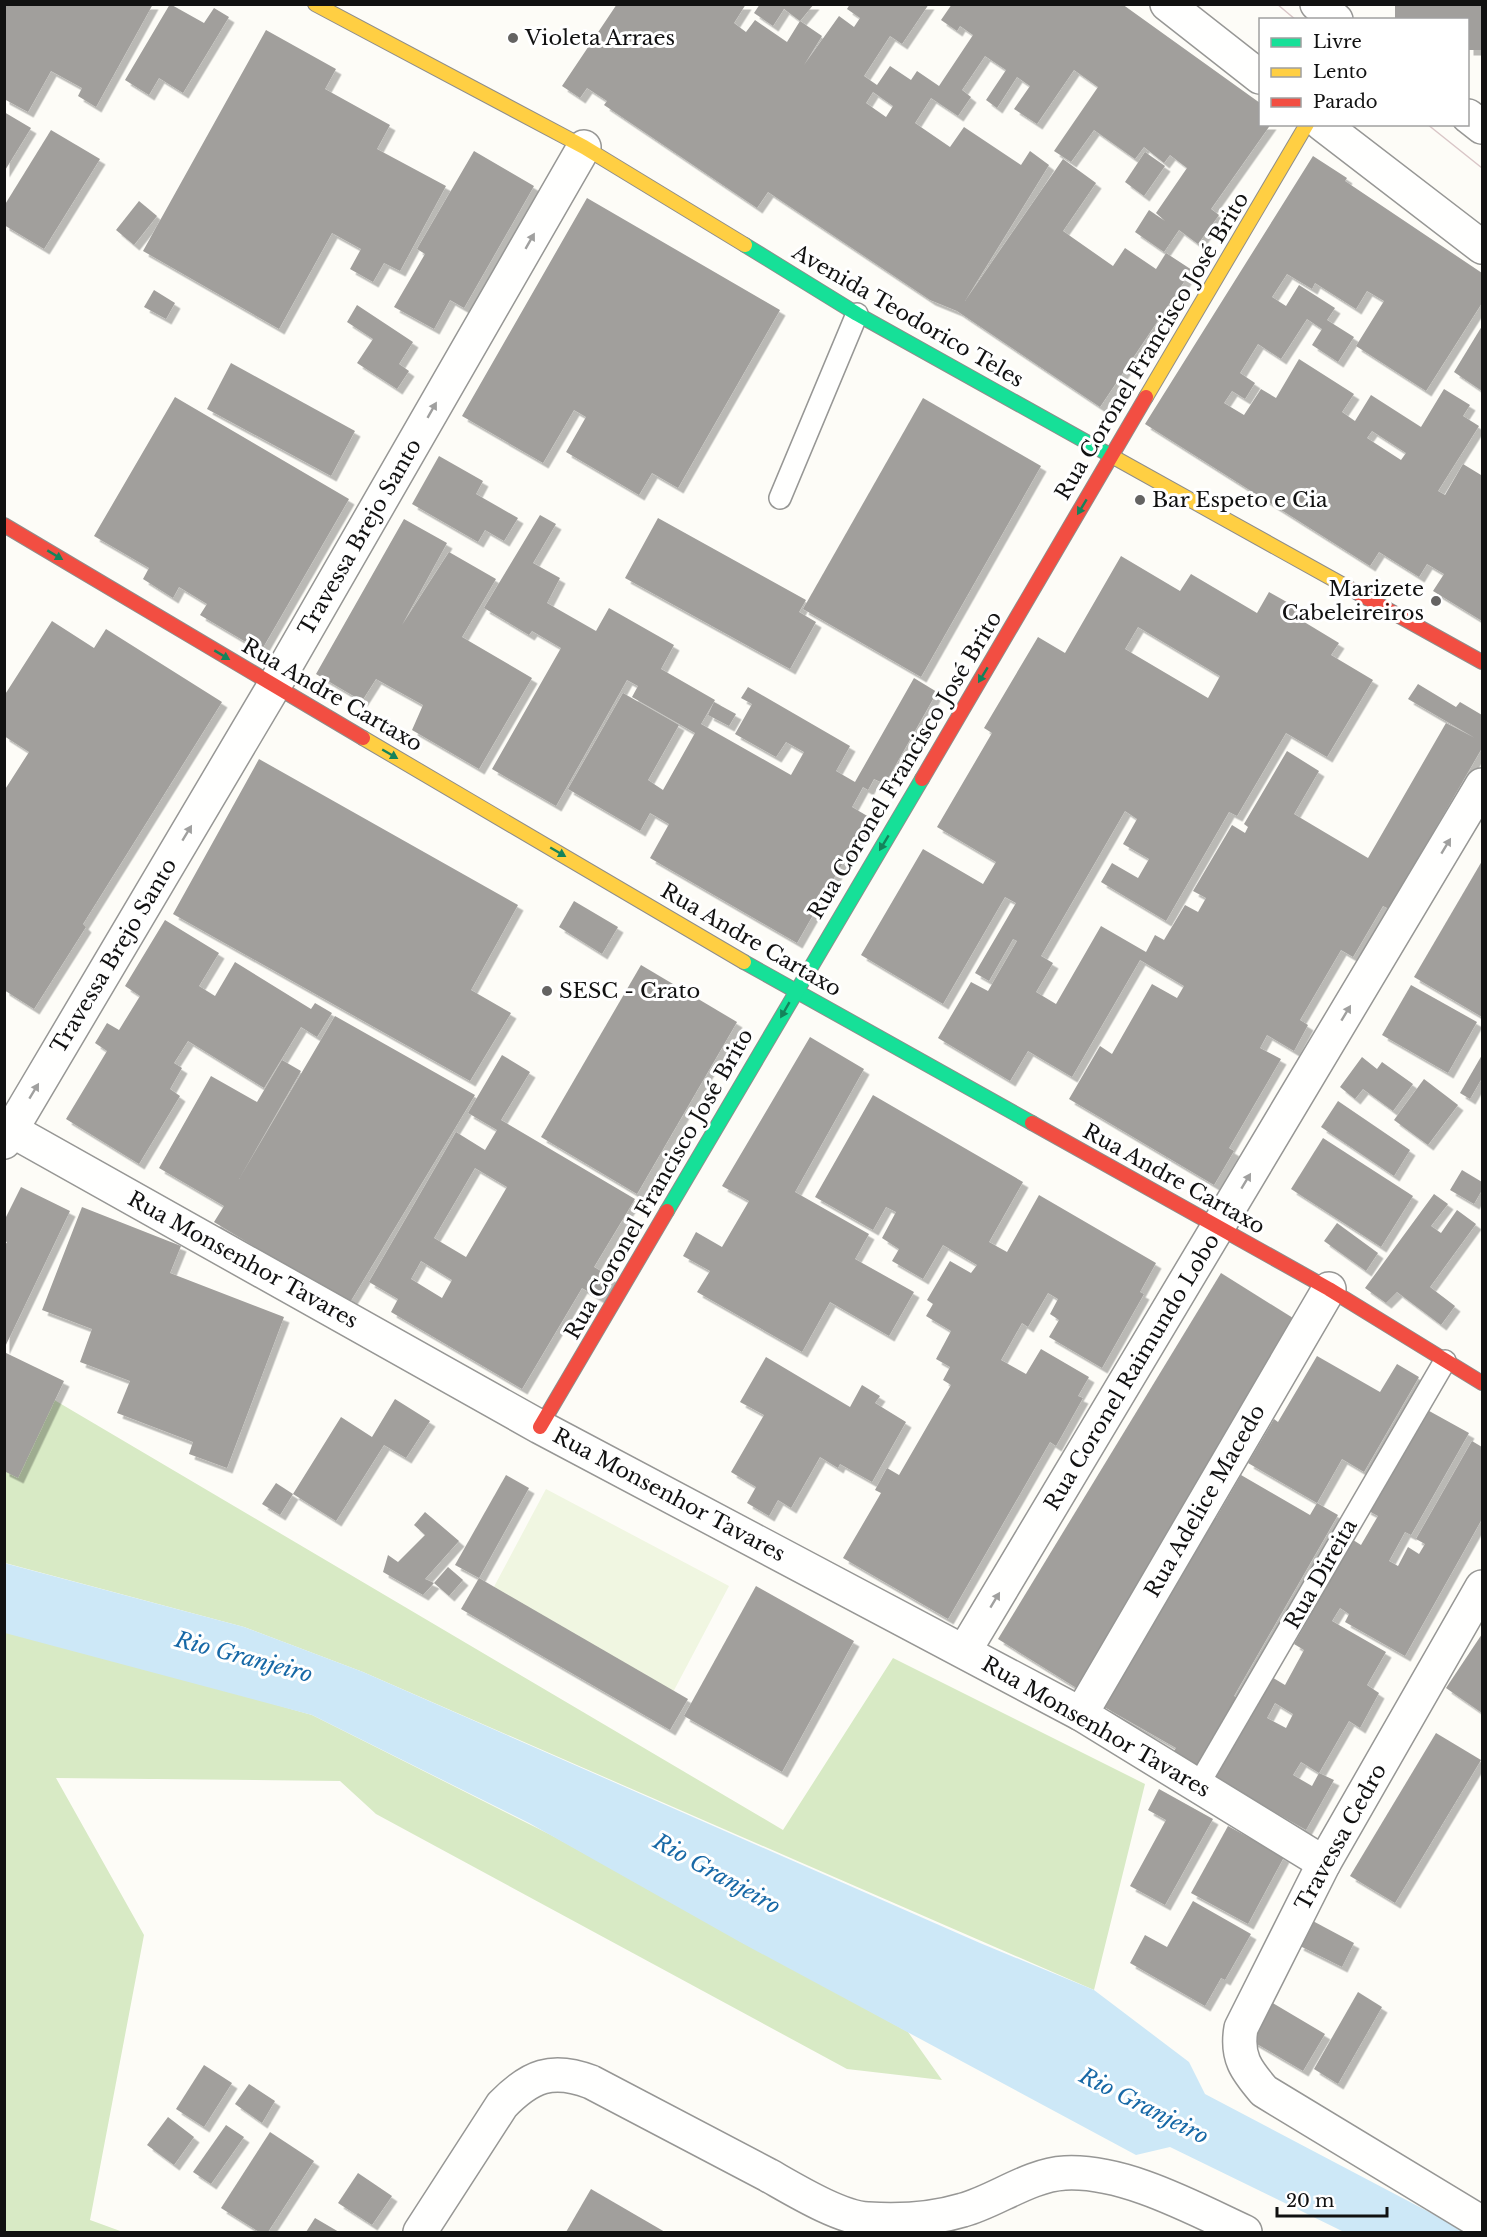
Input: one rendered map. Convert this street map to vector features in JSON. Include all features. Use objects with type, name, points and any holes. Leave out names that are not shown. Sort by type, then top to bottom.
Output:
[{"type":"street","name":"Avenida Teodorico Teles","points":[[315,4],[584,147],[857,314],[1482,662]]},
{"type":"street","points":[[1167,4],[1259,76]]},
{"type":"street","points":[[1317,4],[1334,18]]},
{"type":"street","points":[[1469,117],[1482,127]]},
{"type":"street","name":"Rua Coronel Francisco José Brito","points":[[540,1427],[1306,126]]},
{"type":"street","points":[[1325,126],[1482,247]]},
{"type":"street","name":"Travessa Brejo Santo","points":[[8,1136],[274,686],[584,147]]},
{"type":"street","name":"Rua Andre Cartaxo","points":[[4,525],[796,992],[1329,1289],[1482,1383]]},
{"type":"street","name":"Rua Coronel Raimundo Lobo","points":[[965,1650],[1482,785]]},
{"type":"street","name":"Rua Monsenhor Tavares","points":[[8,1136],[540,1427],[965,1650],[1081,1714],[1324,1863]]},
{"type":"street","name":"Rua Adelice Macedo","points":[[1081,1714],[1329,1289]]},
{"type":"street","name":"Travessa Cedro","points":[[1482,1587],[1324,1863],[1241,2028],[1238,2044],[1240,2059],[1264,2091],[1482,2223]]},
{"type":"street","points":[[420,2232],[502,2104],[519,2087],[555,2073],[569,2074],[591,2082],[821,2204],[865,2219],[922,2218],[966,2221],[1039,2180],[1063,2173],[1087,2174],[1122,2181],[1179,2201],[1245,2232]]},
{"type":"lane","points":[[780,498],[857,314]]},
{"type":"lane","name":"Rua Direita","points":[[1197,1787],[1445,1361]]},
{"type":"green space","points":[[34,1388],[783,1830],[893,1658],[1145,1784],[1094,1990],[363,1672],[244,1627],[5,1563],[4,1446]]},
{"type":"green space","points":[[546,1489],[729,1586],[671,1696],[488,1598]]},
{"type":"green space","points":[[4,1628],[312,1715],[551,1835],[908,2032],[942,2080],[847,2069],[376,1814],[340,1781],[56,1778],[144,1935],[90,2220],[123,2232],[5,2232]]},
{"type":"water","name":"Rio Granjeiro","points":[[4,1563],[244,1627],[363,1672],[980,1943],[1094,1990],[1189,2062],[1205,2094],[1467,2232],[1344,2232],[1170,2147],[1136,2155],[740,1942],[529,1823],[312,1715],[5,1633]]},
{"type":"building","points":[[4,4],[153,4],[96,107],[78,96],[82,88],[51,71],[28,112],[4,99]]},
{"type":"building","points":[[170,4],[204,23],[214,8],[229,17],[183,93],[159,78],[149,95],[125,80]]},
{"type":"building","points":[[617,4],[746,4],[734,23],[746,32],[755,20],[787,42],[800,21],[822,36],[804,65],[839,16],[854,27],[860,18],[847,9],[850,4],[929,4],[902,44],[890,36],[864,76],[877,85],[890,66],[911,80],[917,71],[939,86],[973,35],[960,26],[957,31],[941,20],[952,4],[1122,4],[1259,102],[1259,126],[1270,126],[1211,209],[1219,215],[1198,244],[1179,230],[1164,252],[1135,232],[1149,210],[1165,221],[1156,213],[1187,168],[1170,155],[1164,163],[1144,147],[1135,159],[1094,130],[1071,162],[1054,151],[1098,87],[1074,70],[1037,124],[1014,109],[1030,86],[1017,77],[997,108],[986,100],[1006,70],[985,56],[962,90],[971,97],[958,116],[931,98],[915,123],[950,147],[964,127],[1021,165],[1030,151],[1049,165],[965,301],[1063,159],[1096,183],[1063,231],[1113,266],[1125,248],[1156,269],[1166,253],[1192,270],[1100,407],[957,311],[930,300],[768,192],[757,208],[604,105],[607,101],[587,88],[580,98],[562,86]],"holes":[[[873,92],[893,106],[886,117],[866,103]]]},
{"type":"building","points":[[760,4],[814,4],[800,21],[784,9],[773,26],[754,13]]},
{"type":"building","points":[[1395,4],[1482,4],[1482,50],[1469,50],[1469,18],[1395,18]]},
{"type":"building","points":[[266,30],[336,69],[325,89],[390,125],[377,149],[446,186],[400,271],[384,263],[373,282],[350,269],[361,249],[332,233],[279,329],[143,251]]},
{"type":"building","points":[[4,112],[31,128],[4,172]]},
{"type":"building","points":[[51,130],[100,159],[44,249],[4,225],[4,206]]},
{"type":"building","points":[[474,151],[534,186],[464,308],[450,300],[434,329],[394,307],[425,254],[417,249]]},
{"type":"building","points":[[1145,152],[1165,166],[1144,196],[1125,182]]},
{"type":"building","points":[[1313,156],[1347,178],[1345,181],[1482,273],[1482,303],[1426,391],[1356,346],[1384,301],[1367,291],[1356,309],[1315,283],[1312,289],[1287,274],[1272,297],[1286,306],[1299,285],[1335,308],[1327,320],[1354,337],[1338,362],[1312,345],[1322,329],[1307,319],[1281,359],[1258,344],[1240,373],[1255,383],[1245,399],[1232,391],[1224,403],[1244,415],[1261,389],[1276,398],[1299,359],[1354,394],[1342,412],[1355,421],[1371,395],[1421,427],[1444,389],[1470,405],[1463,416],[1479,426],[1438,491],[1445,495],[1463,464],[1481,475],[1482,473],[1482,621],[1433,591],[1444,574],[1427,564],[1419,577],[1379,552],[1370,566],[1145,424]],"holes":[[[1372,431],[1406,453],[1401,460],[1367,438]]]},
{"type":"building","points":[[587,198],[780,310],[678,488],[652,473],[639,495],[566,452],[586,417],[574,410],[543,463],[462,416]]},
{"type":"building","points":[[139,201],[157,216],[134,245],[116,230]]},
{"type":"building","points":[[154,290],[175,303],[166,319],[144,307]]},
{"type":"building","points":[[357,305],[413,342],[399,364],[409,371],[397,389],[357,363],[373,339],[347,322]]},
{"type":"building","points":[[1482,326],[1482,391],[1454,372]]},
{"type":"building","points":[[231,363],[355,431],[331,476],[207,409]]},
{"type":"building","points":[[175,397],[349,499],[261,651],[200,615],[207,604],[179,587],[173,598],[143,579],[149,568],[94,536]]},
{"type":"building","points":[[923,398],[1041,466],[921,677],[803,609]]},
{"type":"building","points":[[439,456],[483,481],[476,494],[518,518],[504,541],[485,530],[478,542],[412,504]]},
{"type":"building","points":[[540,515],[556,524],[533,563],[560,578],[547,603],[596,631],[609,608],[674,645],[661,669],[715,700],[701,724],[791,775],[804,752],[786,742],[776,757],[735,734],[752,704],[741,698],[748,687],[850,746],[836,771],[855,782],[914,678],[937,692],[885,784],[874,779],[868,790],[863,787],[852,807],[869,817],[797,943],[650,858],[669,824],[650,813],[640,831],[568,789],[623,693],[679,725],[648,780],[663,790],[695,733],[632,697],[638,686],[627,680],[556,806],[492,769],[561,648],[532,631],[529,635],[484,608]]},
{"type":"building","points":[[658,518],[806,600],[799,612],[816,622],[790,669],[625,578]]},
{"type":"building","points":[[404,519],[447,543],[402,625],[449,552],[496,579],[462,637],[532,678],[479,769],[412,730],[423,705],[376,679],[362,701],[316,674]]},
{"type":"building","points":[[1121,556],[1180,591],[1191,574],[1257,613],[1269,592],[1301,610],[1296,617],[1339,643],[1331,655],[1373,680],[1327,757],[1286,733],[1237,816],[1229,812],[1166,921],[1101,882],[1112,863],[1138,878],[1149,859],[1123,844],[1137,819],[1125,811],[1041,956],[1053,963],[1036,992],[1056,1004],[1101,926],[1146,952],[1155,935],[1164,940],[1185,905],[1198,912],[1206,898],[1193,891],[1232,825],[1245,833],[1248,827],[1244,824],[1287,751],[1319,771],[1294,814],[1368,858],[1446,723],[1475,738],[1408,699],[1418,684],[1456,707],[1460,702],[1482,715],[1482,748],[1389,909],[1383,906],[1353,957],[1341,950],[1300,1020],[1308,1025],[1294,1051],[1267,1035],[1260,1048],[1281,1059],[1229,1148],[1234,1151],[1214,1185],[1069,1099],[1100,1046],[1112,1054],[1152,984],[1177,998],[1184,986],[1140,960],[1072,1077],[1028,1051],[1010,1081],[938,1038],[971,982],[988,991],[1017,941],[1013,939],[989,981],[975,973],[1016,903],[1005,897],[943,1004],[861,955],[923,849],[983,884],[996,862],[937,827],[992,733],[984,728],[1038,637],[1065,653]],"holes":[[[1138,627],[1220,676],[1208,698],[1125,649]]]},
{"type":"building","points":[[52,621],[94,648],[106,629],[222,702],[83,924],[86,927],[34,1009],[4,990],[4,791],[29,752],[4,736],[4,696]]},
{"type":"building","points":[[714,702],[736,714],[729,726],[708,715]]},
{"type":"building","points":[[259,759],[518,905],[471,990],[511,1013],[470,1081],[173,914]]},
{"type":"building","points":[[1482,861],[1482,1017],[1414,977]]},
{"type":"building","points":[[574,901],[618,927],[602,954],[559,927]]},
{"type":"building","points":[[165,920],[219,953],[199,986],[215,996],[235,962],[311,1009],[315,1003],[332,1013],[317,1037],[301,1027],[264,1088],[188,1041],[174,1063],[182,1068],[170,1089],[180,1096],[139,1164],[66,1119],[107,1051],[95,1043],[107,1023],[119,1030],[140,996],[125,986]]},
{"type":"building","points":[[641,965],[737,1022],[637,1194],[541,1137]]},
{"type":"building","points":[[1411,985],[1477,1022],[1448,1073],[1382,1035]]},
{"type":"building","points":[[335,1016],[475,1095],[349,1304],[214,1222],[224,1206],[159,1168],[211,1076],[257,1102],[282,1060],[301,1071],[239,1179]]},
{"type":"building","points":[[810,1037],[864,1069],[795,1192],[869,1234],[855,1259],[914,1292],[889,1336],[830,1302],[802,1352],[697,1292],[710,1271],[683,1256],[696,1232],[722,1247],[749,1201],[722,1186]]},
{"type":"building","points":[[502,1055],[530,1072],[501,1120],[635,1199],[594,1267],[611,1277],[599,1298],[582,1288],[522,1389],[391,1312],[398,1299],[369,1282],[456,1132],[485,1150],[497,1130],[468,1113]],"holes":[[[475,1168],[507,1187],[466,1257],[434,1238]],[[421,1261],[452,1280],[442,1298],[411,1279]]]},
{"type":"building","points":[[1482,1055],[1482,1078],[1470,1099],[1460,1093]]},
{"type":"building","points":[[1362,1057],[1377,1069],[1382,1062],[1413,1084],[1393,1111],[1363,1089],[1355,1099],[1340,1087]]},
{"type":"building","points":[[1424,1079],[1458,1105],[1428,1145],[1394,1120]]},
{"type":"building","points":[[873,1095],[1023,1182],[989,1242],[1007,1252],[1039,1195],[1156,1263],[1140,1292],[1144,1294],[1102,1368],[1049,1337],[1059,1320],[1050,1314],[1058,1299],[1048,1293],[1028,1327],[1022,1323],[1001,1360],[1026,1374],[1041,1349],[1089,1377],[1078,1396],[1083,1398],[1056,1446],[1050,1442],[948,1619],[843,1558],[881,1493],[875,1490],[887,1468],[899,1475],[951,1385],[943,1380],[950,1367],[936,1359],[951,1331],[926,1316],[933,1304],[927,1300],[950,1261],[971,1273],[977,1265],[943,1245],[923,1279],[892,1261],[899,1249],[882,1238],[896,1212],[886,1207],[873,1230],[815,1197]]},
{"type":"building","points":[[1338,1101],[1410,1150],[1394,1176],[1321,1127]]},
{"type":"building","points":[[1323,1138],[1413,1196],[1381,1247],[1291,1189]]},
{"type":"building","points":[[1462,1170],[1482,1182],[1482,1190],[1474,1204],[1450,1190]]},
{"type":"building","points":[[21,1187],[70,1211],[4,1349],[4,1247],[7,1242],[4,1241],[4,1221]]},
{"type":"building","points":[[1434,1194],[1448,1204],[1431,1226],[1441,1233],[1457,1210],[1476,1224],[1430,1287],[1455,1306],[1441,1325],[1397,1292],[1386,1303],[1365,1288]]},
{"type":"building","points":[[82,1207],[181,1246],[170,1273],[284,1317],[227,1468],[189,1454],[193,1442],[117,1413],[130,1381],[80,1362],[92,1329],[42,1310]]},
{"type":"building","points":[[1337,1223],[1378,1253],[1366,1271],[1324,1241]]},
{"type":"building","points":[[1221,1273],[1301,1323],[1078,1689],[998,1639]]},
{"type":"building","points":[[4,1352],[64,1381],[18,1478],[4,1471]]},
{"type":"building","points":[[1317,1356],[1380,1392],[1397,1364],[1419,1377],[1364,1472],[1342,1459],[1317,1503],[1248,1463],[1274,1419],[1278,1422]]},
{"type":"building","points":[[766,1357],[850,1407],[862,1385],[880,1396],[875,1403],[906,1422],[872,1482],[840,1464],[838,1468],[820,1457],[791,1508],[778,1500],[769,1516],[747,1503],[756,1487],[731,1472],[764,1415],[740,1402]]},
{"type":"building","points":[[395,1399],[430,1421],[406,1458],[384,1445],[336,1521],[293,1494],[341,1417],[372,1437]]},
{"type":"building","points":[[1422,1407],[1469,1433],[1411,1535],[1405,1532],[1389,1561],[1398,1566],[1408,1547],[1419,1554],[1425,1544],[1416,1539],[1472,1441],[1482,1447],[1482,1519],[1405,1656],[1345,1622],[1349,1614],[1340,1608],[1332,1621],[1386,1652],[1367,1685],[1379,1693],[1360,1728],[1349,1721],[1319,1773],[1334,1780],[1306,1830],[1213,1777],[1270,1676],[1285,1685],[1304,1650],[1294,1644],[1337,1568],[1334,1566],[1350,1538],[1361,1545],[1378,1516],[1365,1509]],"holes":[[[1275,1703],[1293,1714],[1286,1728],[1267,1718]],[[1301,1762],[1319,1773],[1312,1786],[1293,1775]]]},
{"type":"building","points":[[506,1475],[529,1488],[479,1578],[455,1565]]},
{"type":"building","points":[[1241,1475],[1310,1515],[1317,1503],[1338,1515],[1234,1696],[1238,1698],[1197,1769],[1172,1754],[1176,1748],[1104,1707],[1214,1516],[1216,1518]]},
{"type":"building","points":[[276,1483],[293,1494],[280,1515],[262,1504]]},
{"type":"building","points":[[425,1512],[459,1541],[425,1579],[434,1583],[423,1595],[383,1572],[388,1555],[398,1562],[425,1535],[414,1525]]},
{"type":"building","points":[[448,1567],[463,1580],[449,1596],[434,1583]]},
{"type":"building","points":[[479,1578],[688,1699],[670,1730],[461,1609]]},
{"type":"building","points":[[756,1586],[854,1641],[782,1772],[684,1716]]},
{"type":"building","points":[[1482,1634],[1482,1713],[1446,1688]]},
{"type":"building","points":[[1436,1733],[1481,1760],[1395,1903],[1350,1876]]},
{"type":"building","points":[[1159,1789],[1213,1819],[1165,1905],[1130,1886],[1166,1820],[1148,1810]]},
{"type":"building","points":[[1228,1826],[1284,1857],[1248,1924],[1191,1893]]},
{"type":"building","points":[[1193,1901],[1251,1934],[1225,1980],[1221,1978],[1205,2006],[1130,1963],[1145,1935],[1167,1947]]},
{"type":"building","points":[[1311,1920],[1354,1943],[1342,1967],[1298,1945]]},
{"type":"building","points":[[1358,1992],[1382,2007],[1338,2084],[1314,2069]]},
{"type":"building","points":[[1271,2002],[1325,2034],[1303,2071],[1250,2040]]},
{"type":"building","points":[[204,2065],[232,2083],[204,2127],[176,2109]]},
{"type":"building","points":[[249,2084],[275,2101],[262,2123],[235,2104]]},
{"type":"building","points":[[168,2117],[194,2137],[174,2165],[147,2145]]},
{"type":"building","points":[[226,2125],[244,2137],[211,2184],[193,2172]]},
{"type":"building","points":[[270,2132],[314,2161],[268,2232],[259,2232],[221,2208]]},
{"type":"building","points":[[358,2173],[392,2196],[372,2225],[338,2203]]},
{"type":"building","points":[[591,2189],[665,2232],[566,2232]]},
{"type":"building","points":[[315,2218],[339,2232],[306,2232]]},
{"type":"tram line","points":[[1277,4],[1294,18]]},
{"type":"tram line","points":[[1430,126],[1482,168]]},
{"type":"traffic: fast","points":[[745,245],[857,314],[1117,459]]},
{"type":"traffic: fast","points":[[667,1211],[922,779]]},
{"type":"traffic: fast","points":[[744,962],[1032,1123]]},
{"type":"traffic: slow","points":[[315,4],[584,147],[745,245]]},
{"type":"traffic: slow","points":[[1146,397],[1306,126]]},
{"type":"traffic: slow","points":[[1117,459],[1347,587]]},
{"type":"traffic: slow","points":[[363,738],[744,962]]},
{"type":"traffic: jam","points":[[922,779],[1146,397]]},
{"type":"traffic: jam","points":[[4,525],[363,738]]},
{"type":"traffic: jam","points":[[1347,587],[1482,662]]},
{"type":"traffic: jam","points":[[1032,1123],[1329,1289],[1482,1383]]},
{"type":"traffic: jam","points":[[540,1427],[667,1211]]},
{"type":"place","name":"Violeta Arraes","points":[[513,38]]},
{"type":"place","name":"Bar Espeto e Cia","points":[[1140,500]]},
{"type":"place","name":"Marizete Cabeleireiros","points":[[1436,601]]},
{"type":"place","name":"SESC - Crato","points":[[547,991]]}]
